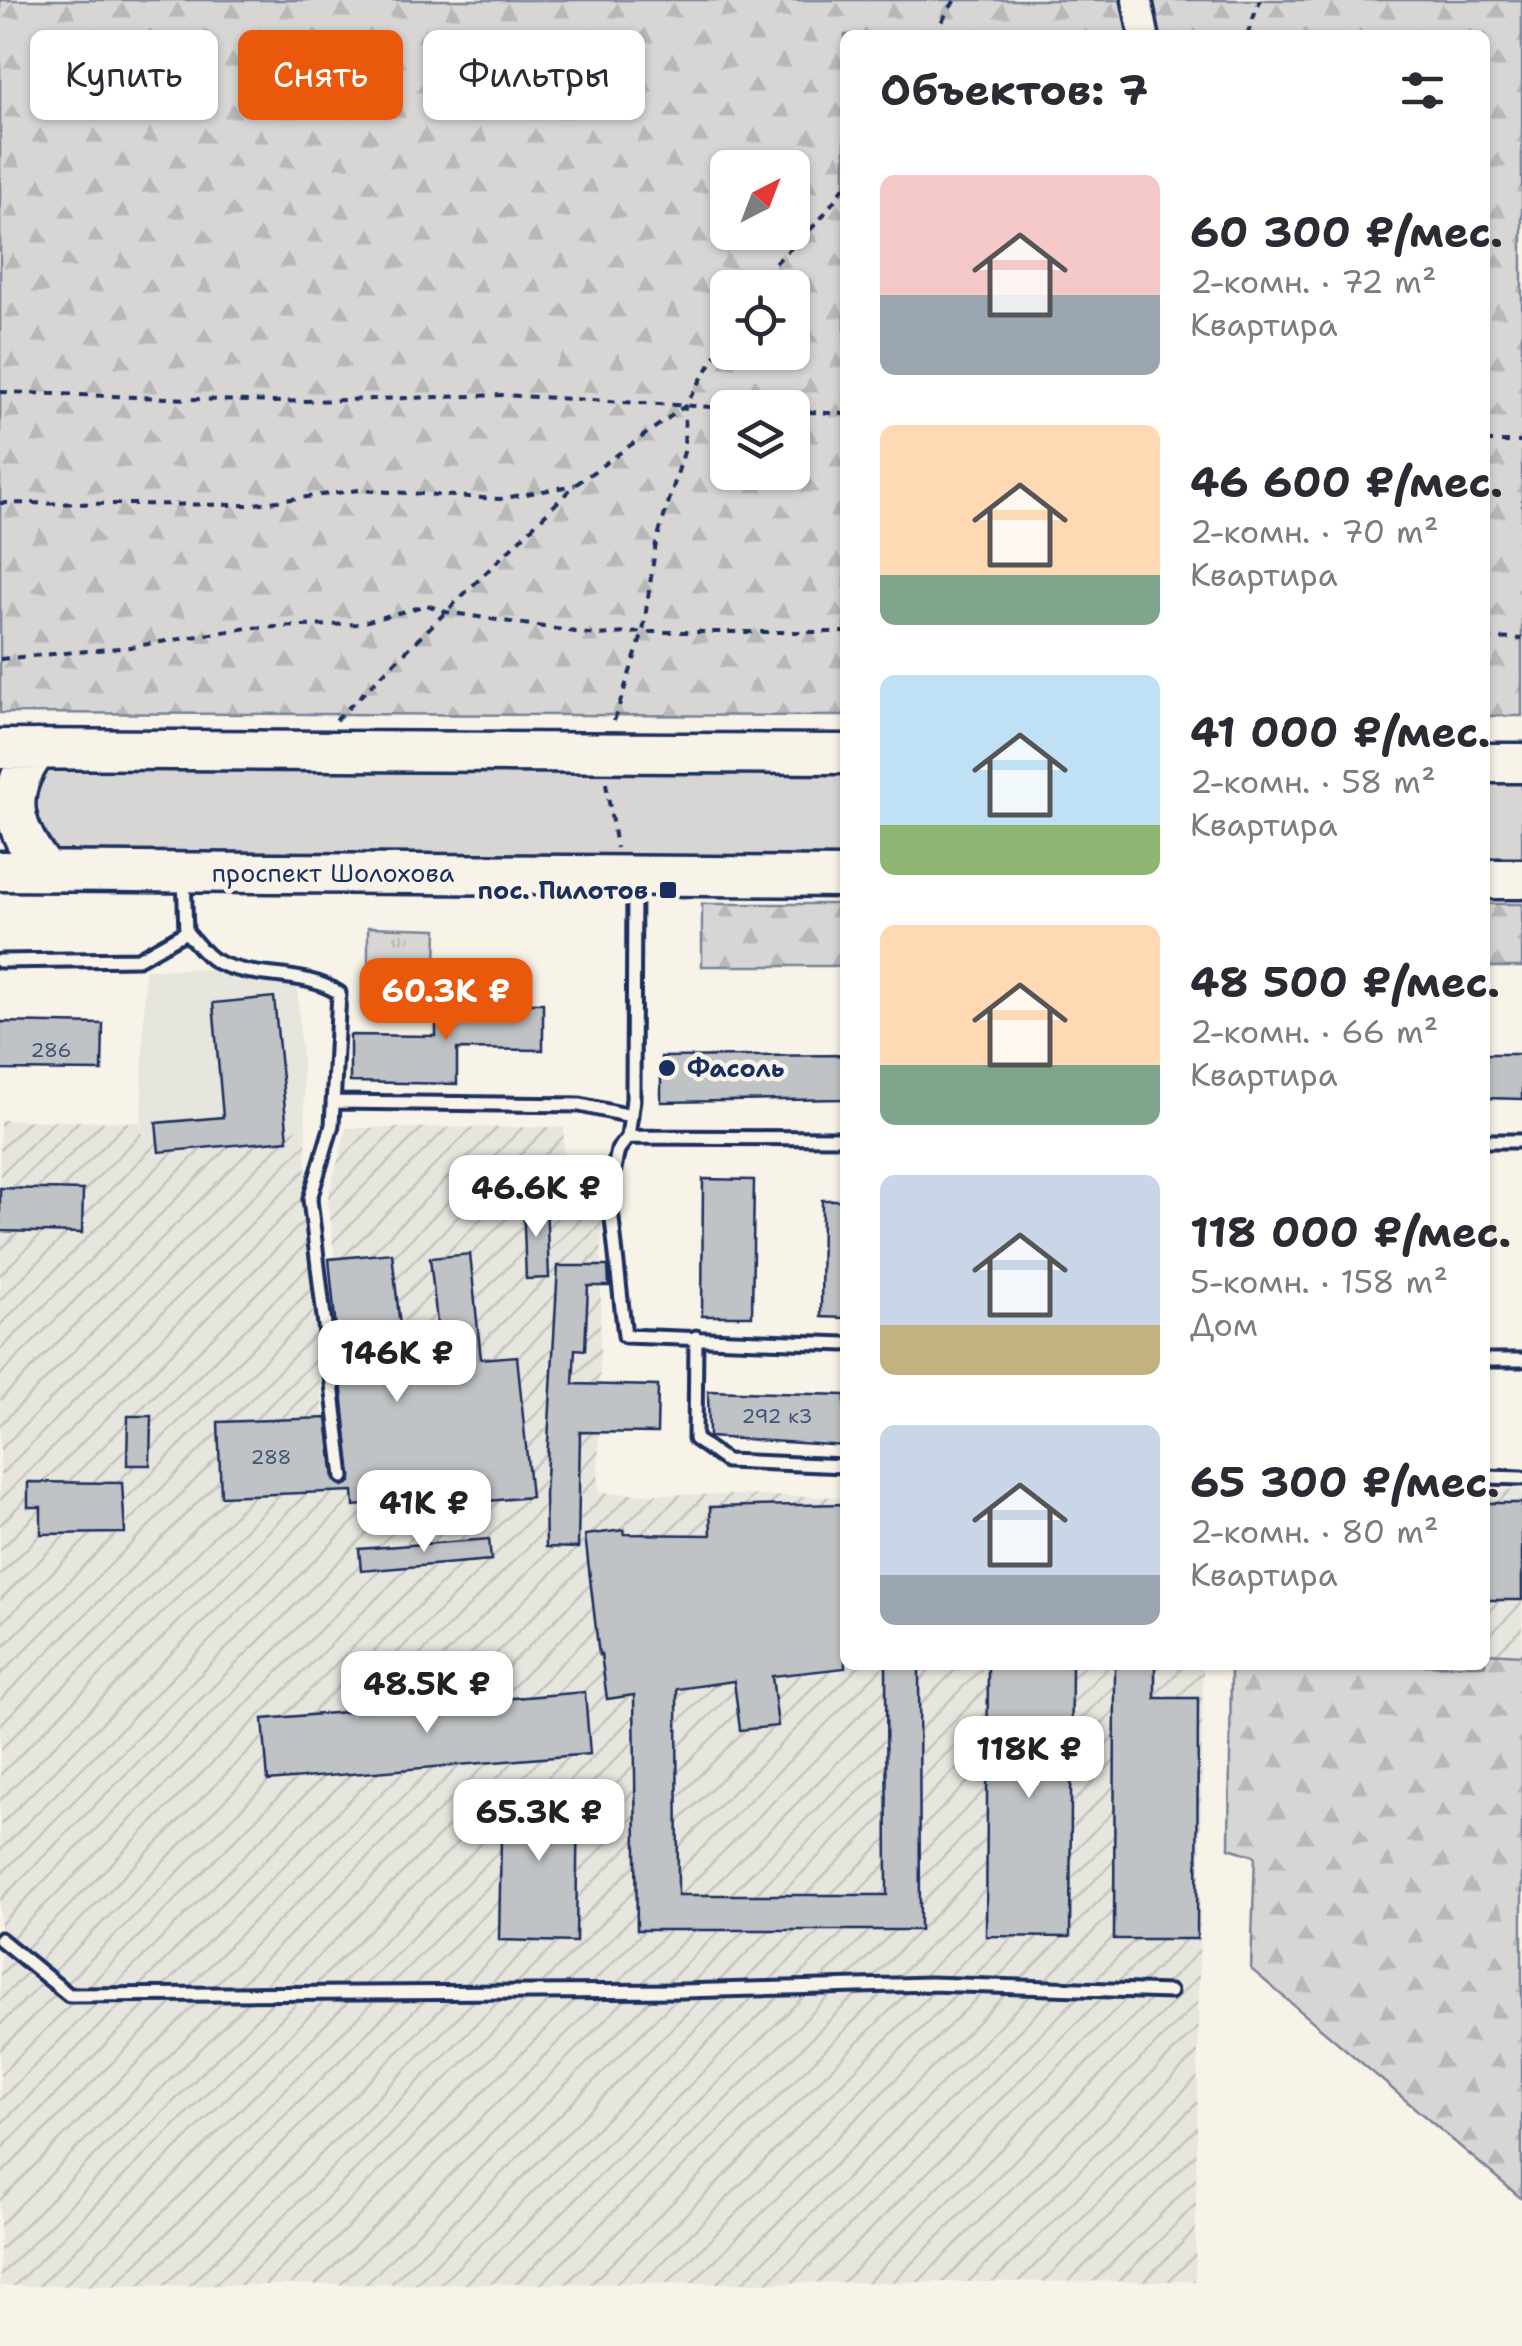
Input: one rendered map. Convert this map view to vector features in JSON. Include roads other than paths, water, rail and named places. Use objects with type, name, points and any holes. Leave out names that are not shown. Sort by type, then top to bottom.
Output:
[{"type":"main road","points":[[0,748],[840,754]]},
{"type":"main road","points":[[38,749],[23,767],[14,797],[16,822],[28,849],[46,871]]},
{"type":"main road","points":[[1490,763],[1522,763]]},
{"type":"main road","points":[[0,787],[0,834]]},
{"type":"main road","name":"проспект Шолохова","points":[[0,871],[840,877]]},
{"type":"main road","points":[[1490,879],[1522,879]]},
{"type":"street","points":[[1137,0],[1143,30]]},
{"type":"lane","points":[[184,872],[186,932],[211,960],[252,974],[322,982],[339,993],[332,1125],[310,1199],[344,1476]]},
{"type":"lane","points":[[627,875],[631,1116],[628,1137],[618,1150],[609,1192],[625,1336],[840,1344]]},
{"type":"lane","points":[[0,961],[138,959],[186,932]]},
{"type":"lane","points":[[333,1102],[580,1105],[631,1116]]},
{"type":"lane","points":[[628,1137],[840,1138]]},
{"type":"lane","points":[[1490,1141],[1522,1142]]},
{"type":"lane","points":[[696,1337],[695,1438],[726,1462],[840,1466]]},
{"type":"lane","points":[[1490,1360],[1522,1360]]},
{"type":"lane","points":[[1490,1477],[1522,1478]]},
{"type":"lane","points":[[0,1938],[70,1995],[682,1991],[930,1984],[1170,1992]]},
{"type":"place","name":"пос. Пилотов","points":[[668,890]]},
{"type":"place","name":"Фасоль","points":[[667,1068]]}]
